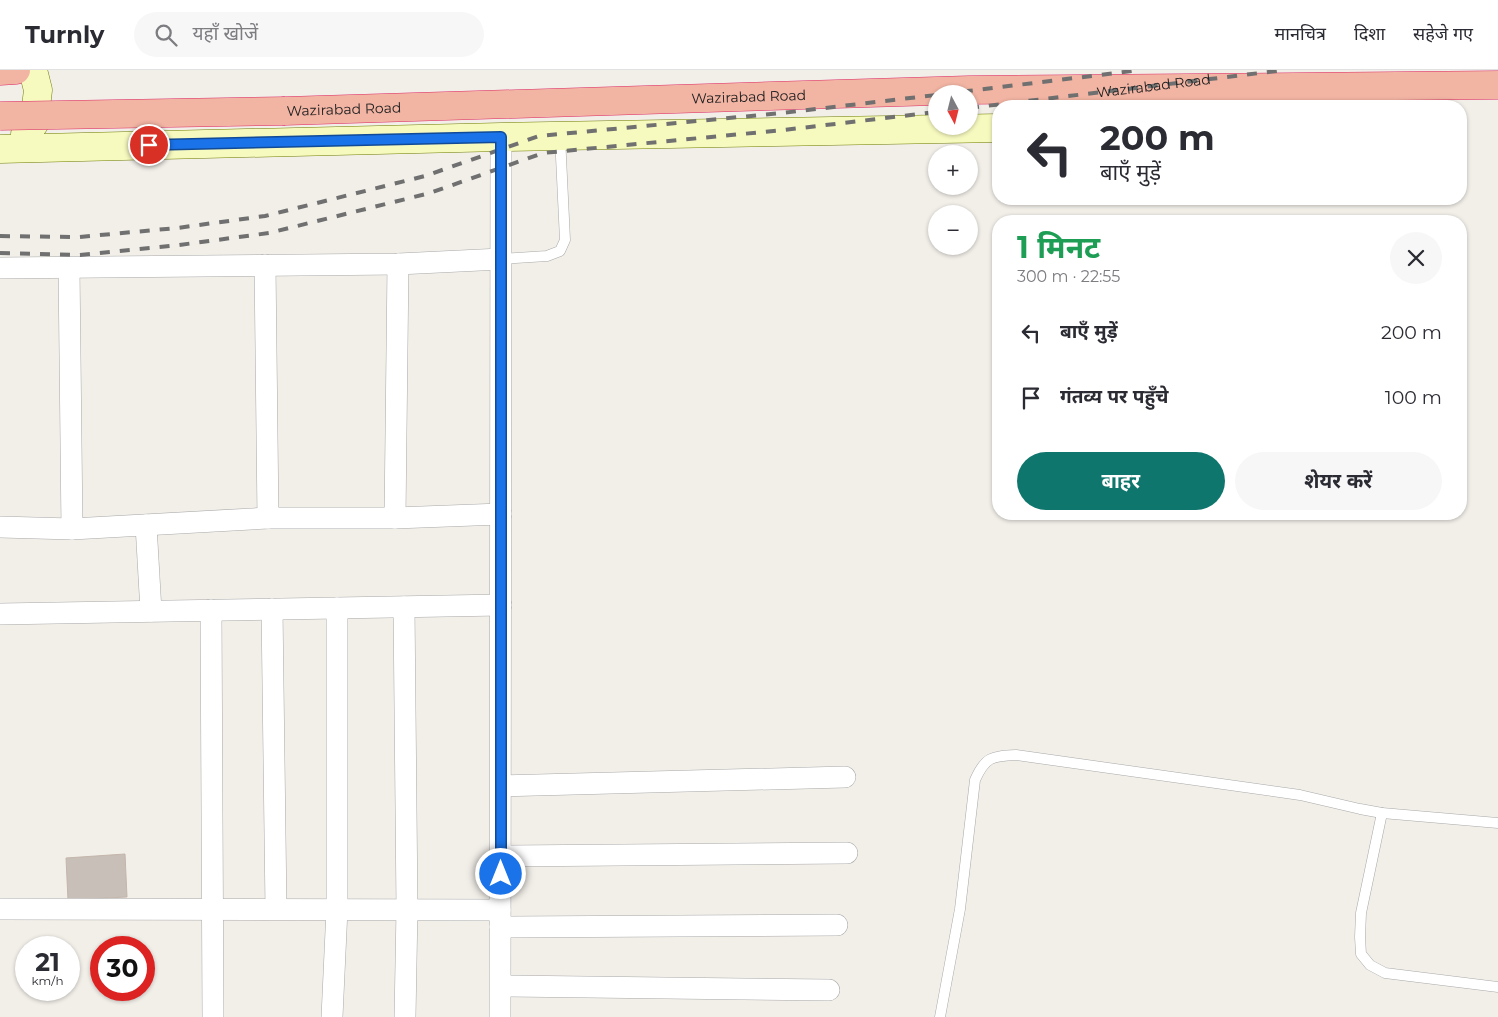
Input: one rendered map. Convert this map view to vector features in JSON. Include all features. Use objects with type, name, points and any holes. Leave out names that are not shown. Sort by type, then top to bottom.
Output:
[{"type":"highway","points":[[0,71],[16,70]]},
{"type":"highway","name":"Wazirabad Road","points":[[0,116],[285,111],[969,90],[1498,85]]},
{"type":"main road","points":[[6,149],[34,124],[38,90],[33,70]]},
{"type":"main road","points":[[1146,100],[1209,88]]},
{"type":"main road","points":[[6,149],[501,137],[992,128]]},
{"type":"street","points":[[500,1017],[501,137]]},
{"type":"street","points":[[0,268],[398,264],[501,259]]},
{"type":"street","points":[[395,518],[398,264]]},
{"type":"street","points":[[265,265],[268,518]]},
{"type":"street","points":[[69,268],[72,528]]},
{"type":"street","points":[[0,527],[72,528],[268,518],[395,518],[501,514]]},
{"type":"street","points":[[146,525],[151,611]]},
{"type":"street","points":[[0,614],[501,606]]},
{"type":"street","points":[[404,607],[407,910],[405,1017]]},
{"type":"street","points":[[332,1017],[337,909],[337,608]]},
{"type":"street","points":[[272,609],[276,909]]},
{"type":"street","points":[[211,610],[213,1017]]},
{"type":"street","points":[[501,786],[845,777]]},
{"type":"street","points":[[501,856],[847,853]]},
{"type":"street","points":[[0,909],[407,910],[500,918],[838,925]]},
{"type":"street","points":[[501,986],[829,990]]},
{"type":"lane","points":[[501,259],[547,256],[560,251],[565,240],[560,136]]},
{"type":"lane","points":[[940,1017],[960,908],[975,780],[980,769],[987,761],[999,756],[1016,755],[1300,795],[1360,810],[1382,813],[1498,823]]},
{"type":"lane","points":[[1382,813],[1362,913],[1361,954],[1370,965],[1385,973],[1498,987]]},
{"type":"building","points":[[125,854],[127,897],[68,900],[66,858]]},
{"type":"railway","points":[[978,90],[1141,70]]},
{"type":"railway","points":[[1036,100],[1285,70]]},
{"type":"railway","points":[[0,236],[79,237],[177,228],[265,216],[425,176],[539,136],[782,113],[928,96]]},
{"type":"railway","points":[[978,107],[992,105]]},
{"type":"railway","points":[[0,253],[80,255],[179,245],[269,233],[430,193],[543,153],[784,130],[928,113]]},
{"type":"route","points":[[149,145],[501,137],[501,874]]}]
